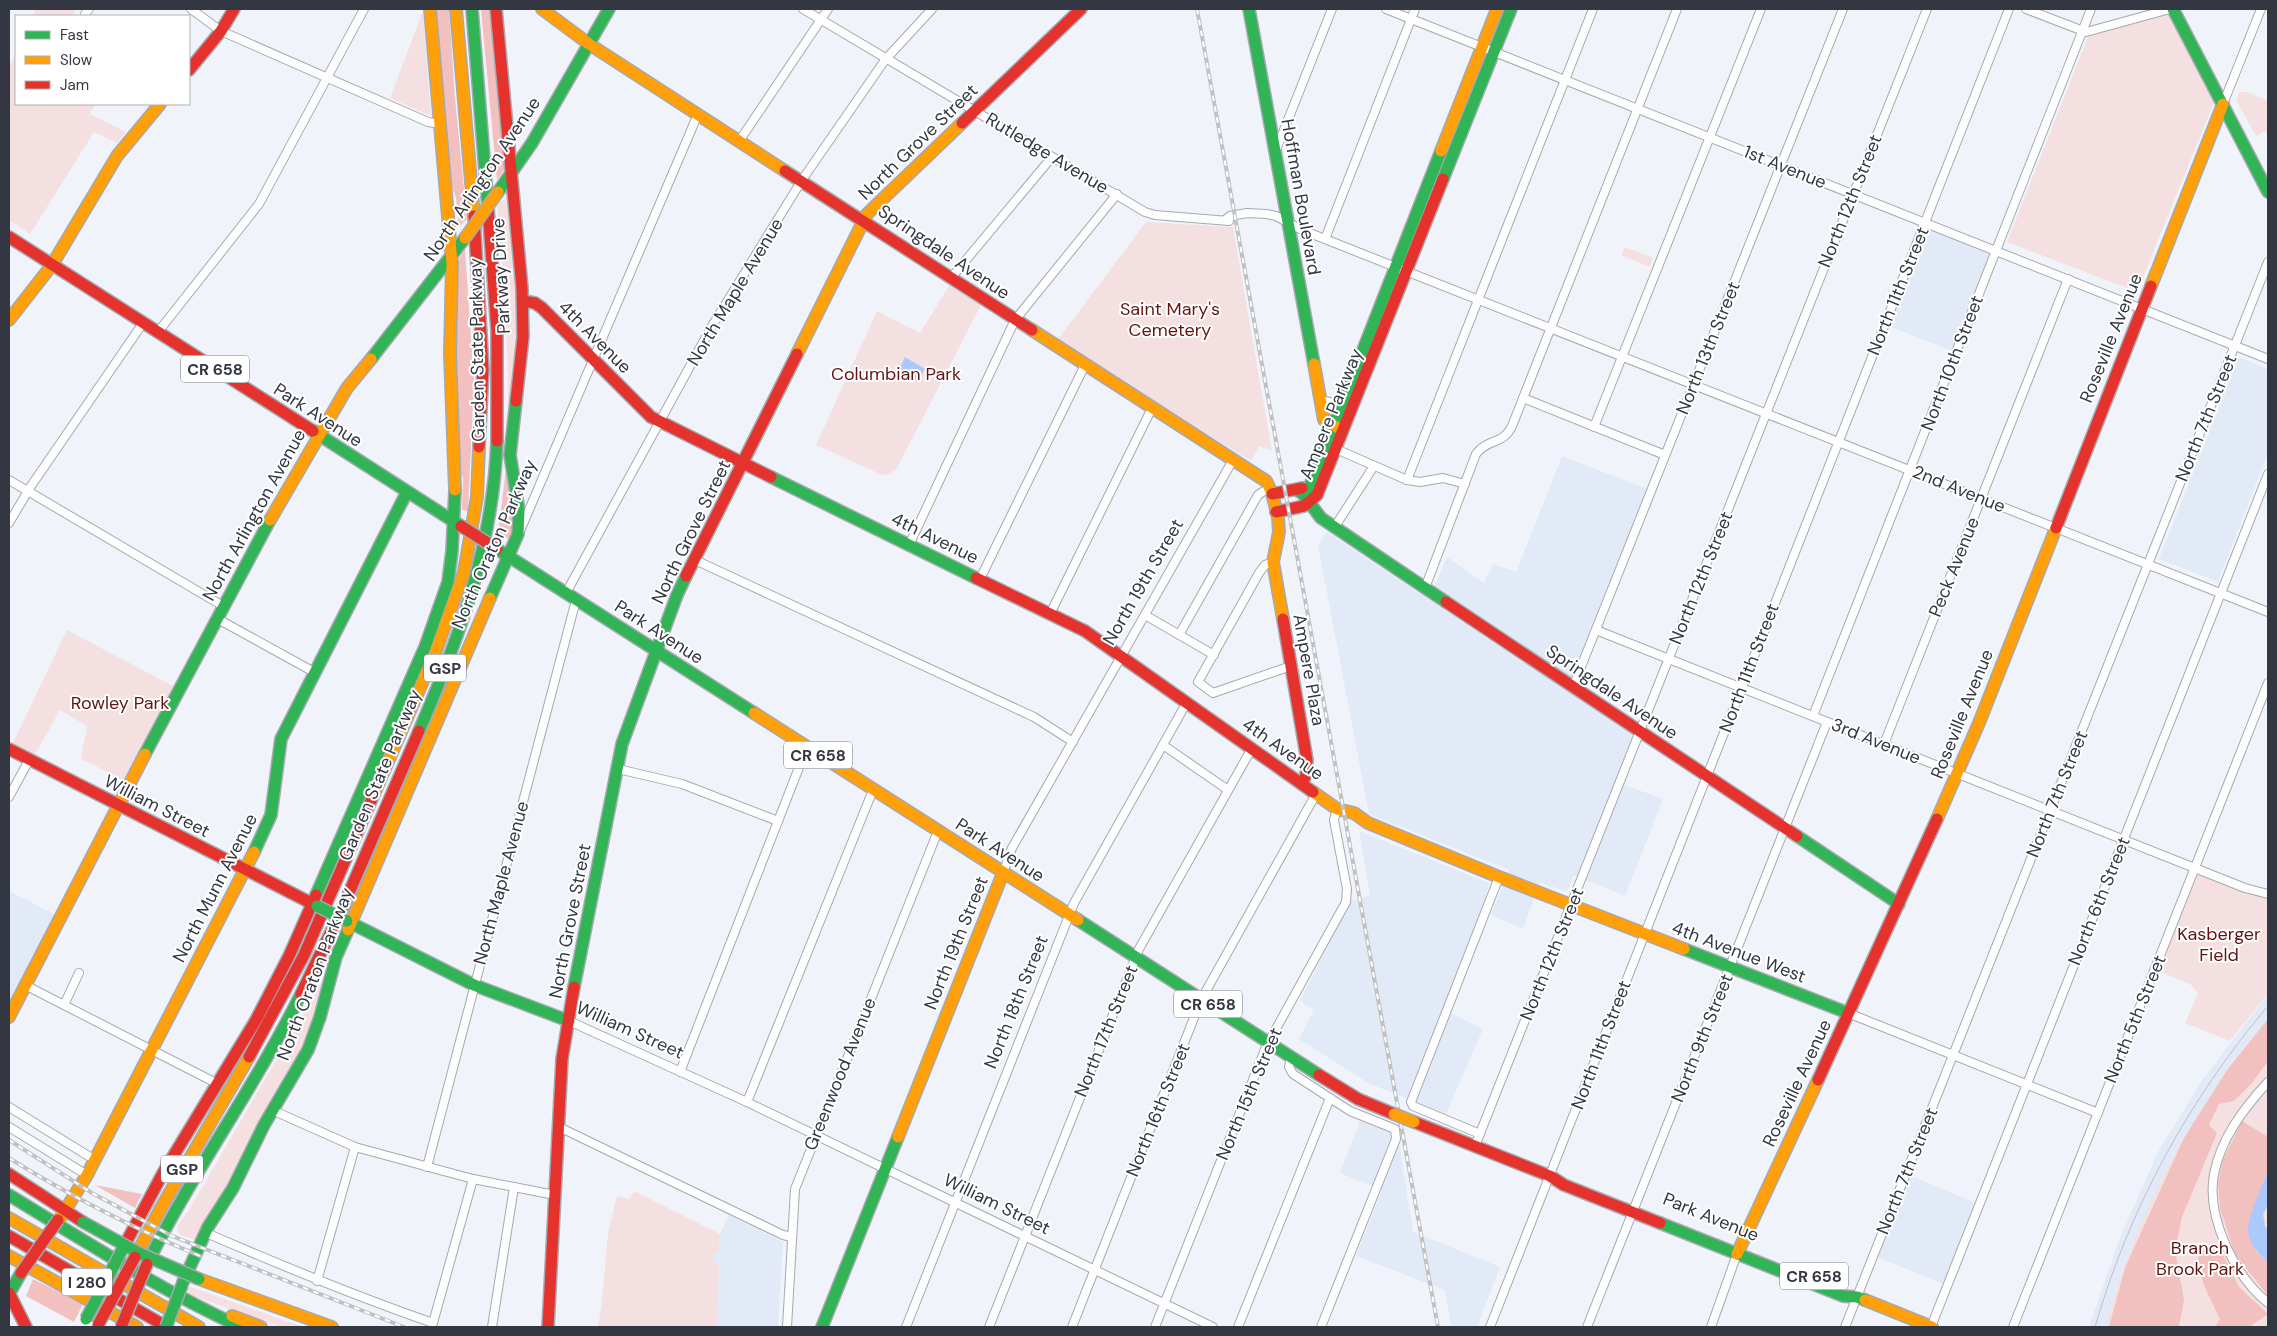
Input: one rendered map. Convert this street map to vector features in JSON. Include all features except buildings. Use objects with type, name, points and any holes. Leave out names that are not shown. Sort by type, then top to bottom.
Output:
[{"type":"main road","points":[[190,69],[221,32],[234,9]]},
{"type":"main road","points":[[430,9],[452,256],[450,354],[457,524]]},
{"type":"main road","name":"Garden State Parkway","points":[[100,1326],[162,1206],[259,1040],[306,951],[438,646],[464,572],[478,497],[483,369],[478,270],[456,9]]},
{"type":"main road","name":"Garden State Parkway","points":[[121,1327],[147,1264],[178,1204],[271,1050],[322,952],[451,655],[480,567],[494,487],[498,366],[494,273],[472,9]]},
{"type":"main road","name":"Parkway Drive","points":[[496,9],[523,301],[523,338],[510,456],[519,511],[519,529],[516,539]]},
{"type":"main road","name":"Springdale Avenue","points":[[542,9],[589,44],[1263,478],[1271,490]]},
{"type":"main road","name":"North Arlington Avenue","points":[[9,1017],[216,618],[276,507],[318,436],[347,388],[452,256],[512,173],[532,143],[609,9]]},
{"type":"main road","name":"North Grove Street","points":[[548,1327],[562,1059],[578,964],[622,744],[677,595],[864,220],[873,206],[976,111],[1081,9]]},
{"type":"main road","name":"Hoffman Boulevard","points":[[1249,9],[1324,420],[1339,428]]},
{"type":"main road","name":"Ampere Parkway","points":[[1309,504],[1317,495],[1336,449],[1342,400],[1497,9]]},
{"type":"main road","name":"Ampere Parkway","points":[[1309,504],[1311,483],[1339,428],[1407,271],[1512,9]]},
{"type":"main road","points":[[2172,9],[2268,192]]},
{"type":"main road","name":"Roseville Avenue","points":[[1739,1251],[1957,774],[2223,104]]},
{"type":"main road","points":[[9,320],[52,265],[117,156],[159,105]]},
{"type":"main road","name":"Park Avenue","points":[[9,237],[1358,1099],[1550,1176],[1567,1179],[1634,1209],[1844,1296],[1857,1297],[1931,1327]]},
{"type":"main road","name":"4th Avenue","points":[[523,301],[534,303],[542,308],[650,417],[743,465],[1085,630],[1316,794],[1337,808],[1342,808],[1363,818],[1368,823]]},
{"type":"main road","points":[[1273,562],[1278,532],[1271,490],[1297,490],[1311,483]]},
{"type":"main road","name":"Springdale Avenue","points":[[1297,490],[1318,516],[1334,528],[1898,904]]},
{"type":"main road","name":"North Munn Avenue","points":[[9,1294],[20,1274],[87,1175],[271,818],[276,758],[281,738],[407,492]]},
{"type":"main road","points":[[1276,512],[1309,504]]},
{"type":"main road","name":"North Oraton Parkway","points":[[84,1323],[163,1172],[218,1084],[267,1000],[315,905],[434,625],[449,574],[457,524]]},
{"type":"main road","name":"North Oraton Parkway","points":[[167,1327],[204,1232],[233,1188],[272,1110],[297,1072],[312,1040],[320,1017],[333,964],[349,922],[516,539]]},
{"type":"main road","name":"Ampere Plaza","points":[[1273,562],[1307,760],[1306,775],[1302,784]]},
{"type":"main road","name":"William Street","points":[[9,749],[118,807],[474,985],[569,1021]]},
{"type":"main road","name":"4th Avenue West","points":[[1368,823],[1499,877],[1848,1013]]},
{"type":"main road","name":"North 19th Street","points":[[822,1327],[1003,873]]},
{"type":"main road","points":[[9,1174],[61,1215],[83,1222],[139,1253],[200,1279],[332,1327]]},
{"type":"main road","points":[[9,1195],[67,1232],[168,1290],[241,1327]]},
{"type":"main road","name":"I 280","points":[[9,1218],[147,1299],[199,1327]]},
{"type":"main road","name":"I 280","points":[[9,1236],[167,1327]]},
{"type":"main road","points":[[9,1254],[42,1275],[137,1327]]},
{"type":"main road","points":[[9,1270],[20,1274]]},
{"type":"main road","points":[[168,1290],[262,1327]]},
{"type":"main road","points":[[9,1294],[26,1327]]},
{"type":"main road","points":[[147,1299],[178,1306],[222,1327]]},
{"type":"street","points":[[191,9],[221,32],[428,122],[441,124]]},
{"type":"street","points":[[158,332],[259,204],[364,9]]},
{"type":"street","name":"Rutledge Avenue","points":[[803,9],[1150,214],[1225,220],[1230,216],[1247,213],[1252,215],[1272,215],[1288,224],[1325,239],[1649,366]]},
{"type":"street","points":[[740,140],[828,9]]},
{"type":"street","name":"North Maple Avenue","points":[[566,593],[712,326],[802,180],[886,58],[932,9]]},
{"type":"street","points":[[1275,152],[1332,9]]},
{"type":"street","name":"1st Avenue","points":[[1386,9],[2268,359]]},
{"type":"street","points":[[1325,239],[1415,9]]},
{"type":"street","points":[[1407,480],[1594,9]]},
{"type":"street","points":[[1426,588],[1479,450],[1485,445],[1508,435],[1677,9]]},
{"type":"street","points":[[1594,427],[1761,9]]},
{"type":"street","name":"North 13th Street","points":[[1573,687],[1844,9]]},
{"type":"street","name":"North 12th Street","points":[[1475,1146],[1926,9]]},
{"type":"street","name":"North 11th Street","points":[[1490,1327],[2009,9]]},
{"type":"street","points":[[2026,9],[2082,32],[2092,31],[2172,9]]},
{"type":"street","name":"North 10th Street","points":[[1813,716],[2091,9]]},
{"type":"street","points":[[2223,104],[2261,9]]},
{"type":"street","name":"North Oraton Parkway","points":[[516,539],[698,114]]},
{"type":"street","points":[[951,278],[1052,157]]},
{"type":"street","points":[[908,545],[1015,320],[1117,194]]},
{"type":"street","name":"North 7th Street","points":[[1845,1327],[2268,262]]},
{"type":"street","name":"Peck Avenue","points":[[1884,744],[2068,279]]},
{"type":"street","points":[[9,523],[28,492],[144,323]]},
{"type":"street","points":[[980,579],[1085,365]]},
{"type":"street","name":"2nd Avenue","points":[[1649,366],[2268,612]]},
{"type":"street","points":[[1321,397],[1334,403],[1342,400]]},
{"type":"street","points":[[1523,398],[1666,455]]},
{"type":"street","points":[[1050,614],[1152,408]]},
{"type":"street","points":[[1336,449],[1407,480],[1420,482],[1443,478],[1465,484]]},
{"type":"street","name":"North 19th Street","points":[[1003,873],[1012,848],[1233,460]]},
{"type":"street","points":[[1334,528],[1374,466]]},
{"type":"street","name":"North 6th Street","points":[[1931,1327],[2268,474]]},
{"type":"street","points":[[9,480],[223,606]]},
{"type":"street","points":[[1179,635],[1258,495],[1271,490]]},
{"type":"street","points":[[694,560],[1034,717],[1073,742]]},
{"type":"street","points":[[1273,562],[1261,570],[1198,682],[1213,693],[1291,666]]},
{"type":"street","name":"North Maple Avenue","points":[[427,1167],[576,600]]},
{"type":"street","points":[[1145,616],[1214,655]]},
{"type":"street","points":[[216,618],[314,672]]},
{"type":"street","name":"3rd Avenue","points":[[1596,630],[2245,888],[2268,894]]},
{"type":"street","name":"North 5th Street","points":[[2013,1327],[2268,683]]},
{"type":"street","name":"North 18th Street","points":[[906,1327],[1076,899],[1187,702]]},
{"type":"street","name":"North 9th Street","points":[[1587,1327],[1827,722]]},
{"type":"street","points":[[1163,745],[1228,790]]},
{"type":"street","points":[[680,1072],[807,747]]},
{"type":"street","name":"North 17th Street","points":[[989,1327],[1135,957],[1252,748]]},
{"type":"street","points":[[9,797],[29,760]]},
{"type":"street","points":[[618,769],[682,784],[778,821]]},
{"type":"street","points":[[747,1102],[873,790]]},
{"type":"street","name":"North 16th Street","points":[[1072,1327],[1201,1000],[1316,794]]},
{"type":"street","name":"North 15th Street","points":[[1155,1327],[1268,1042],[1347,898],[1334,820],[1337,808]]},
{"type":"street","name":"Greenwood Avenue","points":[[788,1327],[795,1189],[938,831]]},
{"type":"street","points":[[1480,1134],[1413,1106],[1411,1102],[1499,877]]},
{"type":"street","points":[[64,1005],[79,973]]},
{"type":"street","points":[[25,985],[218,1084]]},
{"type":"street","name":"4th Avenue West","points":[[1848,1013],[2098,1113]]},
{"type":"street","name":"William Street","points":[[569,1021],[747,1102],[1213,1327]]},
{"type":"street","points":[[1291,1057],[1288,1064],[1291,1073],[1354,1113],[1395,1129],[1396,1139],[1320,1327]]},
{"type":"street","points":[[2268,1082],[2248,1105],[2233,1128],[2218,1162],[2213,1186],[2219,1225],[2229,1252],[2242,1277],[2268,1303]]},
{"type":"street","points":[[1238,1327],[1330,1098]]},
{"type":"street","points":[[9,1107],[95,1160]]},
{"type":"street","points":[[272,1110],[355,1147],[473,1179],[555,1195]]},
{"type":"street","points":[[9,1126],[87,1175]]},
{"type":"street","points":[[559,1127],[783,1235],[792,1237]]},
{"type":"street","points":[[317,1281],[355,1147]]},
{"type":"street","points":[[204,1232],[317,1281],[344,1289],[433,1325],[473,1179]]},
{"type":"street","points":[[492,1327],[514,1187]]},
{"type":"street","name":"Roseville Avenue","points":[[1712,1327],[1739,1251]]},
{"type":"shaded area","points":[[1926,223],[1995,251],[1955,352],[1886,325]]},
{"type":"shaded area","points":[[2239,357],[2268,369],[2268,453],[2218,582],[2159,559]]},
{"type":"shaded area","points":[[1562,456],[1650,490],[1572,683],[1434,588],[1447,557],[1484,583],[1493,564],[1516,572]]},
{"type":"shaded area","points":[[1327,532],[1635,737],[1617,782],[1663,799],[1625,896],[1574,875],[1567,892],[1540,882],[1523,929],[1491,915],[1509,870],[1369,814],[1318,545]]},
{"type":"shaded area","points":[[1359,831],[1489,883],[1482,913],[1449,1012],[1483,1029],[1446,1114],[1370,1084],[1299,1039],[1314,1010],[1300,1001],[1351,900],[1370,896]]},
{"type":"shaded area","points":[[9,891],[56,915],[9,1003]]},
{"type":"shaded area","points":[[2268,994],[2268,1019],[2227,1070],[2184,1138],[2143,1221],[2123,1269],[2106,1327],[2089,1327],[2120,1238],[2158,1152],[2203,1079]]},
{"type":"shaded area","points":[[1360,1121],[1398,1136],[1413,1232],[1500,1267],[1477,1327],[1451,1327],[1445,1290],[1356,1256],[1382,1190],[1340,1173]]},
{"type":"shaded area","points":[[1907,1174],[1978,1204],[1946,1285],[1875,1256]]},
{"type":"shaded area","points":[[729,1215],[783,1242],[778,1327],[717,1327],[719,1265],[714,1261],[713,1254],[719,1249],[720,1234]]},
{"type":"green space","points":[[34,9],[76,9],[73,14],[74,15],[35,15]]},
{"type":"green space","points":[[435,9],[449,9],[455,98],[467,219],[459,227],[456,198],[452,187]]},
{"type":"green space","points":[[481,9],[488,9],[493,17],[508,164],[497,180]]},
{"type":"green space","points":[[423,11],[431,116],[390,98]]},
{"type":"green space","points":[[2172,12],[2215,100],[2137,292],[2007,242],[2089,34]]},
{"type":"green space","points":[[15,56],[15,105],[94,105],[90,114],[126,132],[117,143],[94,132],[30,234],[9,220],[9,66]]},
{"type":"green space","points":[[2239,92],[2247,92],[2268,101],[2268,132],[2265,131],[2256,136],[2236,100]]},
{"type":"green space","points":[[506,199],[517,288],[518,347],[508,423],[506,313],[497,203]]},
{"type":"green space","name":"Saint Mary's Cemetery","points":[[1146,222],[1233,227],[1272,451],[1259,446],[1251,461],[1056,342]]},
{"type":"green space","points":[[1625,247],[1653,258],[1650,267],[1621,255]]},
{"type":"green space","points":[[465,249],[474,382],[468,511],[462,510],[463,478],[459,469],[454,337],[459,259]]},
{"type":"green space","name":"Columbian Park","points":[[949,286],[981,305],[896,470],[886,475],[880,474],[816,445],[877,311],[920,333]]},
{"type":"green space","points":[[506,469],[517,528],[510,540],[498,533]]},
{"type":"green space","name":"Rowley Park","points":[[67,630],[173,686],[124,780],[81,759],[87,726],[60,710],[34,756],[12,745]]},
{"type":"green space","name":"Kasberger Field","points":[[2198,871],[2268,895],[2268,993],[2230,1041],[2185,1023],[2198,993],[2190,984],[2156,970]]},
{"type":"green space","points":[[322,981],[316,1013],[298,1061],[273,1098],[227,1191],[196,1240],[180,1235],[177,1226],[189,1210]]},
{"type":"green space","name":"Branch Brook Park","points":[[2268,1019],[2268,1327],[2106,1327],[2118,1285],[2133,1244],[2170,1164],[2215,1088]]},
{"type":"green space","points":[[2268,1019],[2268,1061],[2252,1083],[2234,1101],[2219,1104],[2209,1125],[2217,1133],[2182,1217],[2175,1250],[2184,1300],[2179,1327],[2109,1327],[2125,1268],[2184,1138],[2227,1070]]},
{"type":"green space","points":[[2242,1121],[2268,1137],[2268,1171],[2257,1199],[2256,1251],[2268,1263],[2268,1296],[2235,1254],[2220,1208],[2218,1183],[2223,1160]]},
{"type":"green space","points":[[95,1185],[142,1194],[135,1208]]},
{"type":"green space","points":[[634,1191],[720,1234],[719,1250],[713,1254],[714,1261],[719,1265],[717,1327],[598,1327],[608,1233],[617,1196],[629,1199]]},
{"type":"green space","points":[[2200,1249],[2222,1253],[2239,1287],[2268,1314],[2249,1327],[2215,1327],[2220,1319],[2201,1276],[2198,1258]]},
{"type":"green space","points":[[33,1279],[83,1304],[74,1322],[26,1296]]},
{"type":"green space","points":[[188,1286],[303,1327],[281,1327],[188,1294]]},
{"type":"water","points":[[905,357],[925,369],[918,382],[898,372]]},
{"type":"water","points":[[2268,1171],[2268,1206],[2263,1214],[2265,1226],[2268,1230],[2268,1263],[2252,1244],[2248,1225]]},
{"type":"tram line","points":[[2095,1327],[2125,1240],[2165,1157],[2212,1079],[2268,1006]]},
{"type":"railway","points":[[1197,9],[1438,1327]]},
{"type":"railway","points":[[9,1140],[92,1193],[172,1236],[404,1327]]},
{"type":"railway","points":[[9,1158],[102,1211],[200,1256]]},
{"type":"traffic: fast","points":[[472,9],[488,208]]},
{"type":"traffic: fast","points":[[498,192],[532,143],[609,9]]},
{"type":"traffic: fast","points":[[1249,9],[1314,364]]},
{"type":"traffic: fast","points":[[1443,179],[1511,9]]},
{"type":"traffic: fast","points":[[2173,9],[2268,192]]},
{"type":"traffic: fast","points":[[1309,504],[1311,483],[1441,151]]},
{"type":"traffic: fast","points":[[371,359],[465,238]]},
{"type":"traffic: fast","points":[[490,598],[518,534],[519,511],[510,455],[516,401]]},
{"type":"traffic: fast","points":[[313,431],[461,526]]},
{"type":"traffic: fast","points":[[419,731],[448,660],[472,590],[489,517],[497,441]]},
{"type":"traffic: fast","points":[[771,477],[976,578]]},
{"type":"traffic: fast","points":[[316,895],[425,647],[448,582],[452,551],[455,490]]},
{"type":"traffic: fast","points":[[1297,490],[1303,494],[1321,518],[1446,602]]},
{"type":"traffic: fast","points":[[254,852],[271,815],[281,739],[407,492]]},
{"type":"traffic: fast","points":[[145,754],[270,520]]},
{"type":"traffic: fast","points":[[497,549],[754,713]]},
{"type":"traffic: fast","points":[[574,987],[622,744],[677,595],[686,576]]},
{"type":"traffic: fast","points":[[1797,836],[1899,904]]},
{"type":"traffic: fast","points":[[317,906],[347,921]]},
{"type":"traffic: fast","points":[[1078,920],[1319,1075]]},
{"type":"traffic: fast","points":[[347,921],[474,985],[569,1021]]},
{"type":"traffic: fast","points":[[183,1282],[208,1227],[233,1188],[264,1125],[308,1050],[320,1017],[336,957],[348,930]]},
{"type":"traffic: fast","points":[[1684,949],[1848,1013]]},
{"type":"traffic: fast","points":[[147,1264],[184,1196],[264,1062],[301,994]]},
{"type":"traffic: fast","points":[[822,1327],[898,1137]]},
{"type":"traffic: fast","points":[[9,1195],[152,1281],[241,1327]]},
{"type":"traffic: fast","points":[[83,1222],[139,1253],[199,1279]]},
{"type":"traffic: fast","points":[[1660,1223],[1843,1296],[1857,1297],[1865,1300]]},
{"type":"traffic: fast","points":[[86,1319],[122,1250]]},
{"type":"traffic: fast","points":[[9,1294],[21,1273]]},
{"type":"traffic: fast","points":[[166,1327],[182,1285]]},
{"type":"traffic: slow","points":[[430,9],[452,263],[450,354],[455,490]]},
{"type":"traffic: slow","points":[[456,9],[474,216]]},
{"type":"traffic: slow","points":[[542,9],[589,44],[785,171]]},
{"type":"traffic: slow","points":[[1441,151],[1497,9]]},
{"type":"traffic: slow","points":[[2151,286],[2223,104]]},
{"type":"traffic: slow","points":[[9,320],[52,265],[117,156],[159,105]]},
{"type":"traffic: slow","points":[[797,354],[867,214],[962,123]]},
{"type":"traffic: slow","points":[[465,238],[498,192]]},
{"type":"traffic: slow","points":[[1032,330],[1266,481],[1272,493],[1278,517],[1279,532],[1273,562],[1283,619]]},
{"type":"traffic: slow","points":[[270,520],[347,388],[371,359]]},
{"type":"traffic: slow","points":[[1314,364],[1324,420],[1340,429]]},
{"type":"traffic: slow","points":[[374,794],[436,651],[464,572],[477,497],[479,447]]},
{"type":"traffic: slow","points":[[1937,819],[1979,723],[2056,528]]},
{"type":"traffic: slow","points":[[348,930],[490,598]]},
{"type":"traffic: slow","points":[[754,713],[1078,920]]},
{"type":"traffic: slow","points":[[9,1017],[145,754]]},
{"type":"traffic: slow","points":[[1313,792],[1337,809],[1354,813],[1368,823],[1499,877],[1684,949]]},
{"type":"traffic: slow","points":[[61,1217],[87,1175],[254,852]]},
{"type":"traffic: slow","points":[[898,1137],[1003,873]]},
{"type":"traffic: slow","points":[[135,1257],[162,1206],[249,1057]]},
{"type":"traffic: slow","points":[[1737,1254],[1818,1080]]},
{"type":"traffic: slow","points":[[1394,1114],[1414,1122]]},
{"type":"traffic: slow","points":[[9,1218],[199,1327]]},
{"type":"traffic: slow","points":[[9,1256],[137,1327]]},
{"type":"traffic: slow","points":[[199,1279],[332,1327]]},
{"type":"traffic: slow","points":[[1865,1300],[1932,1327]]},
{"type":"traffic: slow","points":[[232,1316],[261,1327]]},
{"type":"traffic: jam","points":[[190,69],[221,31],[234,9]]},
{"type":"traffic: jam","points":[[496,9],[522,288],[523,337],[516,401]]},
{"type":"traffic: jam","points":[[962,123],[1081,9]]},
{"type":"traffic: jam","points":[[785,171],[1032,330]]},
{"type":"traffic: jam","points":[[1276,512],[1304,506],[1317,495],[1443,179]]},
{"type":"traffic: jam","points":[[488,208],[497,331],[497,441]]},
{"type":"traffic: jam","points":[[474,216],[483,369],[479,447]]},
{"type":"traffic: jam","points":[[9,237],[313,431]]},
{"type":"traffic: jam","points":[[2056,528],[2151,286]]},
{"type":"traffic: jam","points":[[523,301],[535,303],[542,308],[651,417],[771,477]]},
{"type":"traffic: jam","points":[[686,576],[797,354]]},
{"type":"traffic: jam","points":[[1272,494],[1302,488]]},
{"type":"traffic: jam","points":[[461,526],[497,549]]},
{"type":"traffic: jam","points":[[976,578],[1085,631],[1313,792]]},
{"type":"traffic: jam","points":[[1446,602],[1797,836]]},
{"type":"traffic: jam","points":[[1283,619],[1307,760],[1306,775],[1302,784]]},
{"type":"traffic: jam","points":[[301,994],[342,909],[419,731]]},
{"type":"traffic: jam","points":[[9,749],[317,906]]},
{"type":"traffic: jam","points":[[249,1057],[304,955],[374,794]]},
{"type":"traffic: jam","points":[[1818,1080],[1937,819]]},
{"type":"traffic: jam","points":[[122,1250],[163,1173],[256,1020],[289,956],[316,895]]},
{"type":"traffic: jam","points":[[548,1327],[562,1059],[574,987]]},
{"type":"traffic: jam","points":[[1319,1075],[1358,1099],[1394,1114]]},
{"type":"traffic: jam","points":[[1414,1122],[1550,1176],[1564,1185],[1660,1223]]},
{"type":"traffic: jam","points":[[9,1174],[83,1222]]},
{"type":"traffic: jam","points":[[21,1273],[58,1220]]},
{"type":"traffic: jam","points":[[9,1236],[167,1327]]},
{"type":"traffic: jam","points":[[98,1325],[135,1257]]},
{"type":"traffic: jam","points":[[121,1327],[147,1264]]},
{"type":"traffic: jam","points":[[9,1293],[26,1327]]}]
